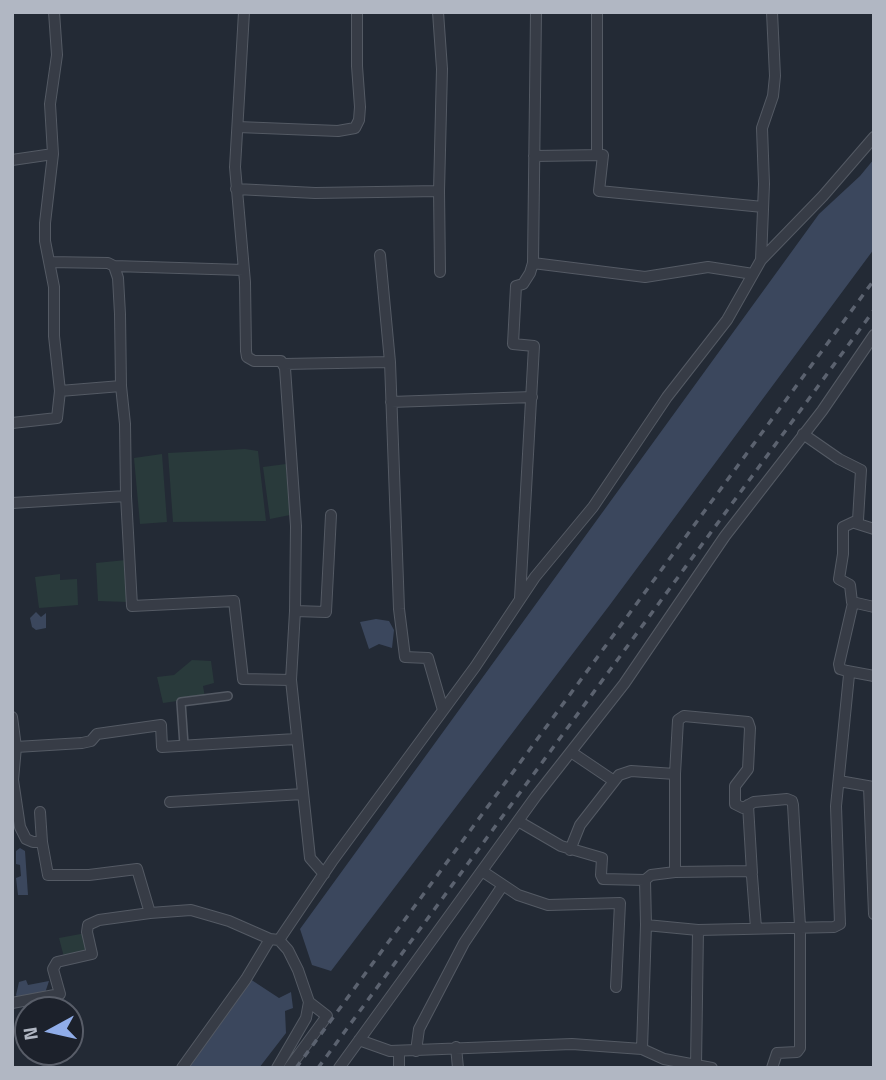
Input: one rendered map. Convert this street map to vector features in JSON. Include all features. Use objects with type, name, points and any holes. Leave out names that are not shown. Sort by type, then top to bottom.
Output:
[{"type":"street","points":[[12,424],[57,418],[60,391],[54,336],[54,287],[45,223],[53,154],[51,104],[57,55],[54,12]]},
{"type":"street","points":[[244,12],[239,127],[235,154],[244,270],[247,357],[254,361],[276,360],[284,364],[390,362]]},
{"type":"street","points":[[239,127],[338,131],[355,128],[360,107],[357,12]]},
{"type":"street","points":[[438,12],[442,69],[440,272]]},
{"type":"street","points":[[520,598],[534,346],[513,344],[516,286],[523,284],[533,263],[536,12]]},
{"type":"street","points":[[597,12],[597,155]]},
{"type":"street","points":[[761,260],[762,128],[773,96],[775,76],[772,12]]},
{"type":"street","points":[[182,1068],[443,710],[520,598],[593,507],[667,397],[727,320],[761,260],[823,196],[874,137]]},
{"type":"street","points":[[12,160],[53,154]]},
{"type":"street","points":[[534,156],[603,155],[599,191],[763,206]]},
{"type":"street","points":[[236,189],[315,193],[439,191]]},
{"type":"street","points":[[380,255],[390,362],[399,609],[405,657],[428,658],[443,710]]},
{"type":"street","points":[[49,262],[244,270]]},
{"type":"street","points":[[533,263],[646,277],[708,267],[753,274]]},
{"type":"street","points":[[114,266],[118,278],[120,314],[132,606],[234,601],[243,679],[291,680]]},
{"type":"street","points":[[339,1068],[518,821],[624,684],[725,536],[822,411],[874,335]]},
{"type":"street","points":[[284,364],[296,526],[291,680],[310,858],[324,874]]},
{"type":"street","points":[[60,391],[121,386]]},
{"type":"street","points":[[391,402],[532,397]]},
{"type":"street","points":[[803,434],[839,459],[861,470],[858,520],[844,527],[839,579],[850,585],[853,603],[839,664],[840,669],[874,676]]},
{"type":"street","points":[[12,503],[126,496]]},
{"type":"street","points":[[295,611],[326,612],[331,515]]},
{"type":"street","points":[[855,523],[874,529]]},
{"type":"street","points":[[853,603],[874,607]]},
{"type":"street","points":[[646,925],[698,930],[834,927],[840,924],[836,826],[849,678],[847,671]]},
{"type":"street","points":[[184,745],[181,702],[228,696]]},
{"type":"street","points":[[12,717],[16,747],[13,780],[20,827],[26,839],[42,842]]},
{"type":"street","points":[[675,872],[675,774],[677,724],[680,717],[748,723],[748,769],[735,786],[734,800],[739,807],[787,799],[792,801],[800,926],[800,1048],[797,1052],[777,1053],[772,1068]]},
{"type":"street","points":[[16,747],[82,743],[91,741],[97,734],[161,724],[162,747],[296,738]]},
{"type":"street","points":[[571,752],[614,781]]},
{"type":"street","points":[[570,850],[580,825],[619,775],[631,771],[675,774]]},
{"type":"street","points":[[839,781],[871,787],[868,813],[874,914]]},
{"type":"street","points":[[170,802],[303,794]]},
{"type":"street","points":[[748,805],[756,928]]},
{"type":"street","points":[[40,812],[48,876],[89,875],[137,869],[150,913]]},
{"type":"street","points":[[518,821],[570,850],[602,858],[603,879],[645,880],[651,875],[675,872],[747,870],[752,873]]},
{"type":"street","points":[[482,871],[525,898],[548,905],[621,903],[616,987]]},
{"type":"street","points":[[642,1049],[645,880]]},
{"type":"street","points":[[416,1051],[416,1038],[425,1017],[464,943],[503,885]]},
{"type":"street","points":[[12,1003],[60,994],[53,969],[57,962],[92,954],[88,925],[99,920],[191,910],[229,921],[274,940],[288,950],[309,1002],[306,1018],[277,1068]]},
{"type":"street","points":[[696,1066],[698,930]]},
{"type":"street","points":[[289,1068],[327,1016],[309,1002]]},
{"type":"street","points":[[359,1040],[390,1051],[572,1044],[642,1049],[678,1065],[712,1068]]},
{"type":"street","points":[[456,1047],[458,1068]]},
{"type":"street","points":[[399,1051],[399,1068]]},
{"type":"shaded area","points":[[245,449],[258,451],[266,521],[173,522],[168,453]]},
{"type":"shaded area","points":[[162,454],[167,522],[140,524],[134,458]]},
{"type":"shaded area","points":[[286,464],[290,515],[270,519],[263,467]]},
{"type":"shaded area","points":[[126,560],[129,602],[98,601],[96,563]]},
{"type":"shaded area","points":[[60,574],[60,580],[77,579],[78,605],[39,608],[35,577]]},
{"type":"shaded area","points":[[192,660],[211,661],[214,683],[203,686],[205,697],[163,703],[157,677],[174,675]]},
{"type":"shaded area","points":[[86,933],[91,953],[65,961],[59,938]]},
{"type":"water","points":[[874,159],[874,249],[609,606],[331,971],[312,965],[300,929],[819,214],[860,176]]},
{"type":"water","points":[[36,612],[41,617],[46,613],[46,628],[36,630],[32,627],[30,618]]},
{"type":"water","points":[[376,619],[389,621],[394,630],[392,648],[379,644],[369,649],[360,622]]},
{"type":"water","points":[[20,848],[25,851],[28,895],[18,895],[16,878],[21,876],[20,865],[16,864],[16,851]]},
{"type":"water","points":[[250,979],[279,998],[291,992],[293,1008],[285,1011],[286,1033],[259,1068],[189,1068]]},
{"type":"water","points":[[26,980],[28,985],[49,981],[44,996],[17,996],[19,982]]},
{"type":"railway","points":[[296,1068],[874,280]]},
{"type":"railway","points":[[318,1068],[874,310]]}]
